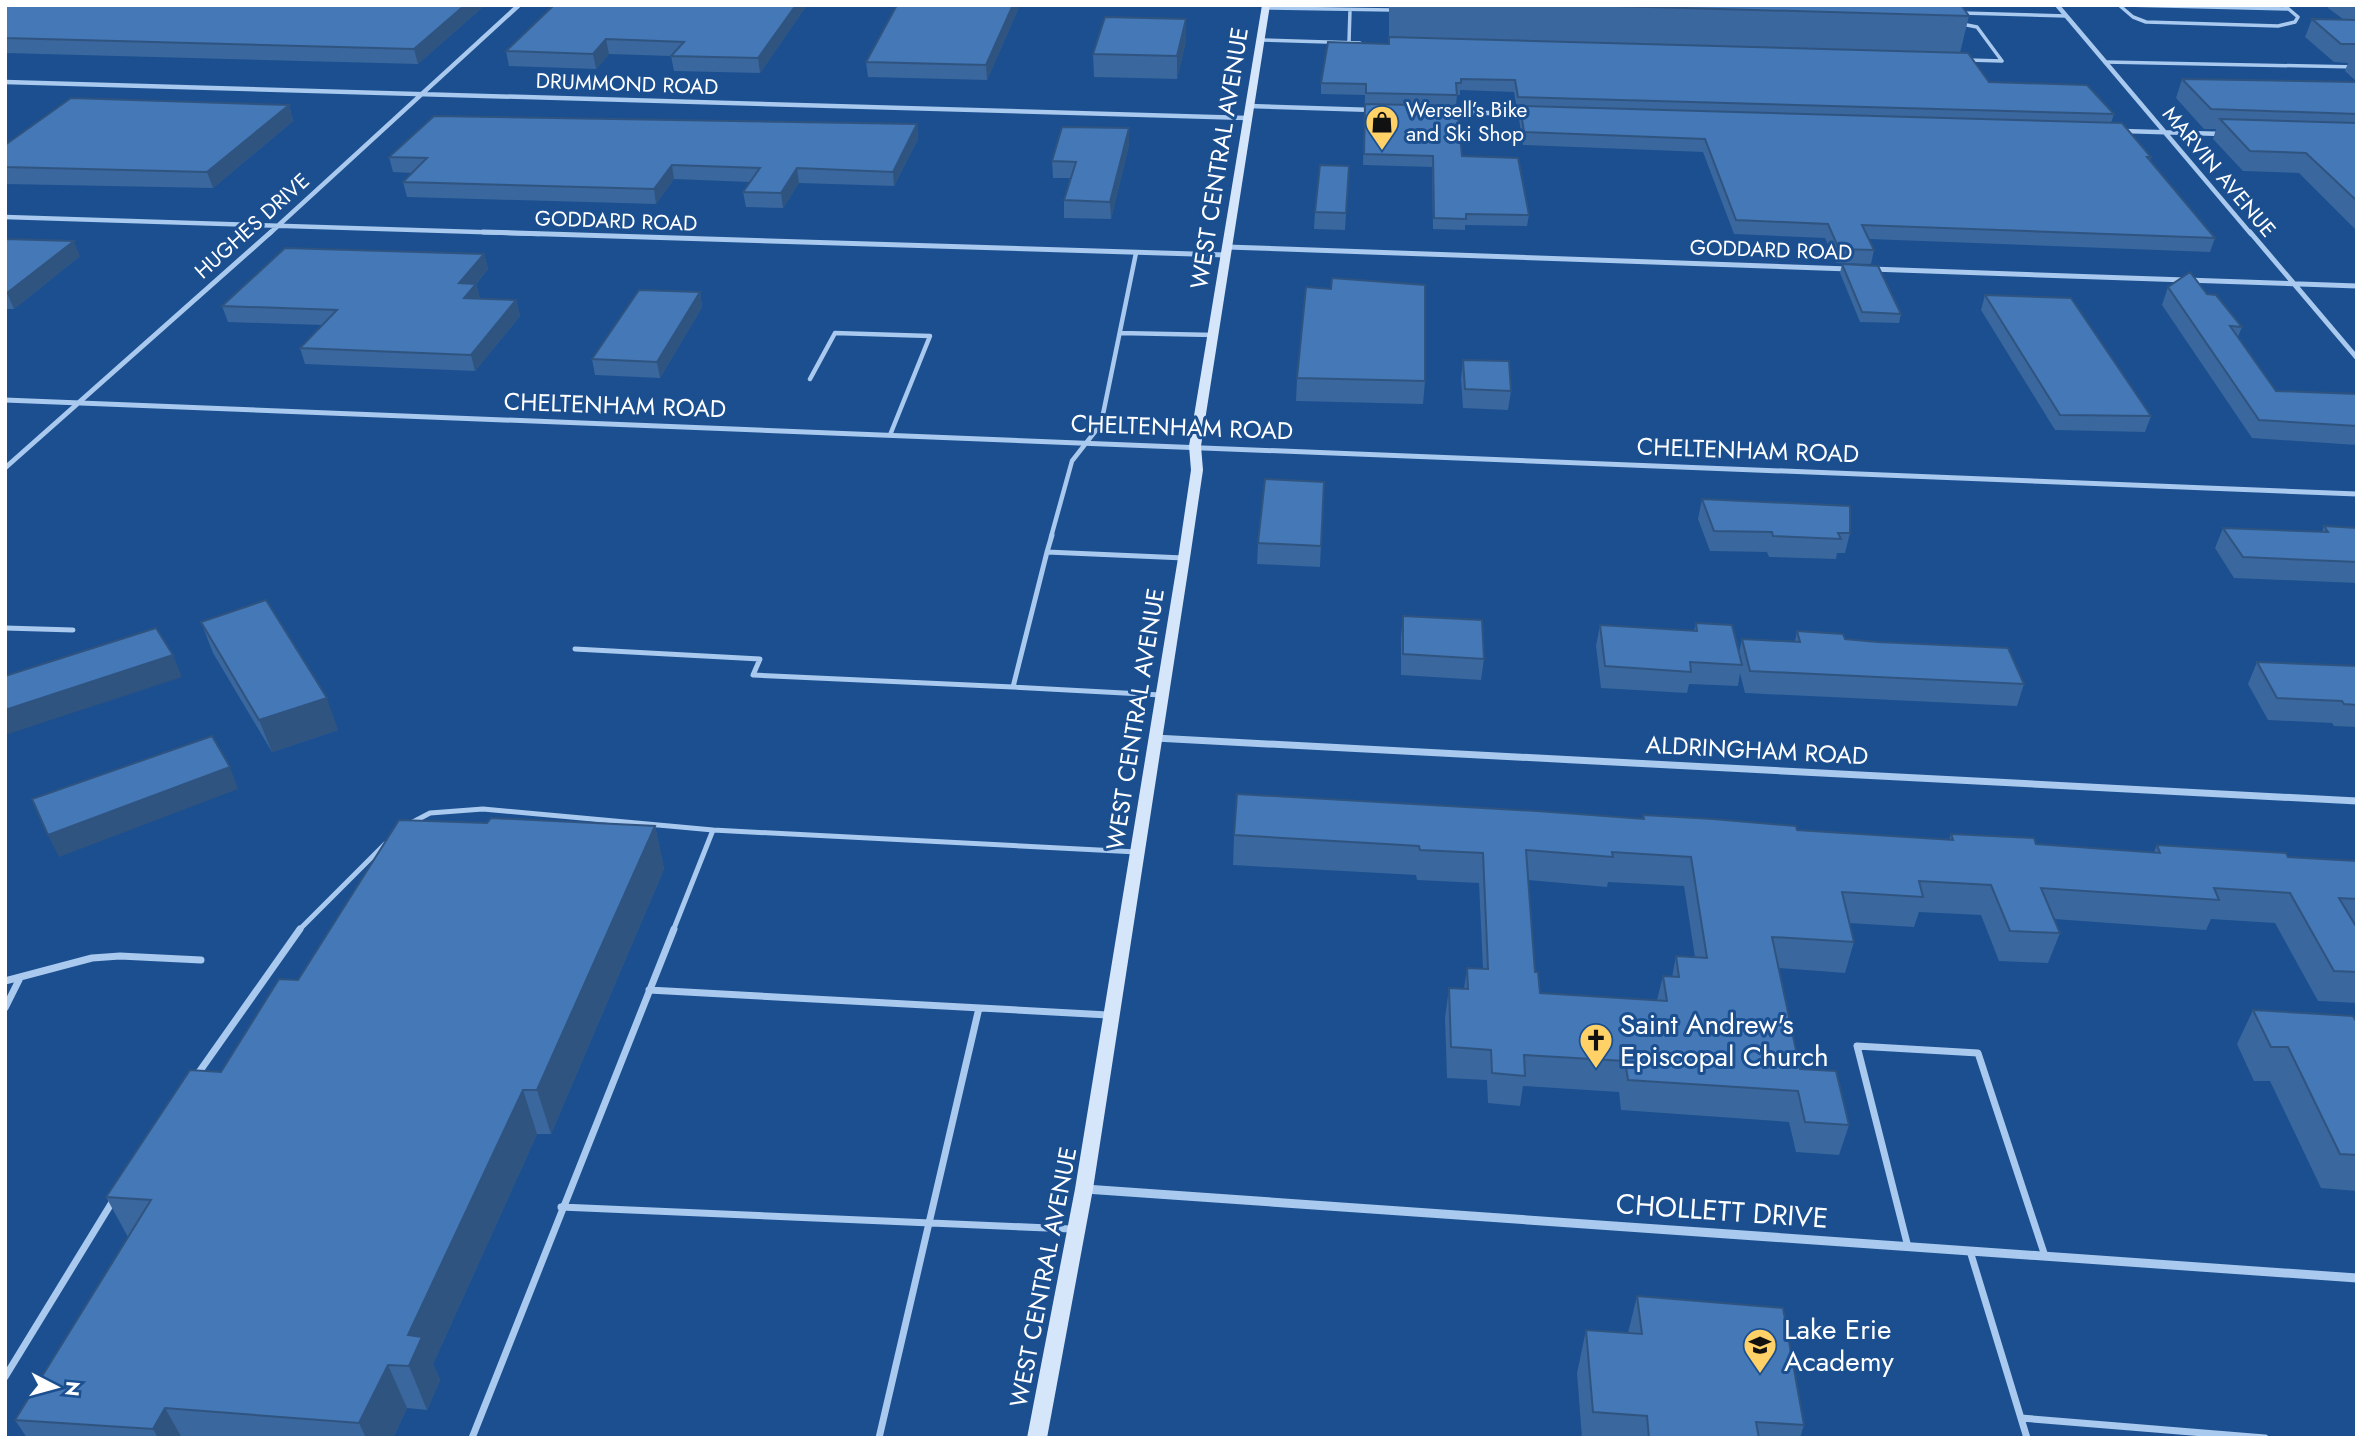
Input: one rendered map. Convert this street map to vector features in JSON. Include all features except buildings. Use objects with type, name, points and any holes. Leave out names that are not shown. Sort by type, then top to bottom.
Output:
[{"type":"main road","name":"WEST CENTRAL AVENUE","points":[[1037,1438],[1074,1229],[1084,1189],[1184,558],[1197,470],[1195,446],[1266,7]]},
{"type":"street","name":"HUGHES DRIVE","points":[[5,468],[278,226],[519,5]]},
{"type":"street","name":"MARVIN AVENUE","points":[[2057,5],[2357,358]]},
{"type":"street","name":"DRUMMOND ROAD","points":[[5,82],[1248,112],[1385,110]]},
{"type":"street","points":[[1440,112],[1537,115]]},
{"type":"street","points":[[2116,131],[2225,134]]},
{"type":"street","name":"GODDARD ROAD","points":[[5,217],[1136,253],[1226,251],[1850,269]]},
{"type":"street","name":"GODDARD ROAD","points":[[1864,269],[2357,286]]},
{"type":"street","name":"CHELTENHAM ROAD","points":[[5,400],[2357,494]]},
{"type":"street","name":"ALDRINGHAM ROAD","points":[[1155,738],[2357,801]]},
{"type":"street","name":"CHOLLETT DRIVE","points":[[1084,1189],[2357,1278]]},
{"type":"lane","points":[[2119,5],[2133,17],[2146,22],[2278,26],[2295,22],[2298,17],[2284,5]]},
{"type":"lane","points":[[2125,5],[2288,9]]},
{"type":"lane","points":[[1266,7],[1402,10]]},
{"type":"lane","points":[[1349,42],[1350,10]]},
{"type":"lane","points":[[1958,13],[2066,16]]},
{"type":"lane","points":[[1961,23],[1977,27],[2002,61],[1963,60]]},
{"type":"lane","points":[[1261,40],[1361,44]]},
{"type":"lane","points":[[2105,62],[2357,68]]},
{"type":"lane","points":[[1013,687],[1072,461],[1101,424],[1136,253]]},
{"type":"lane","points":[[810,379],[835,333],[930,336],[890,435]]},
{"type":"lane","points":[[1120,333],[1214,335]]},
{"type":"lane","points":[[1047,552],[1184,558]]},
{"type":"lane","points":[[5,628],[73,630]]},
{"type":"lane","points":[[576,649],[760,659],[753,675],[1163,695]]},
{"type":"lane","points":[[402,830],[430,813],[483,810],[713,830],[1137,852]]},
{"type":"lane","points":[[472,1438],[561,1207],[713,830]]},
{"type":"lane","points":[[189,1086],[293,936],[395,836]]},
{"type":"lane","points":[[5,981],[92,958],[120,956],[201,960]]},
{"type":"lane","points":[[5,1008],[20,978]]},
{"type":"lane","points":[[649,990],[1111,1015]]},
{"type":"lane","points":[[879,1438],[979,1009]]},
{"type":"lane","points":[[1908,1247],[1857,1046],[1978,1053],[2045,1256]]},
{"type":"lane","points":[[5,1377],[116,1196]]},
{"type":"lane","points":[[561,1207],[1074,1229]]},
{"type":"lane","points":[[1970,1251],[2027,1438]]},
{"type":"lane","points":[[2021,1418],[2265,1438]]},
{"type":"place","name":"Wersell’s Bike and Ski Shop","points":[[1382,152]]},
{"type":"place","name":"Saint Andrew's Episcopal Church","points":[[1596,1070]]},
{"type":"place","name":"Lake Erie Academy","points":[[1760,1375]]}]
